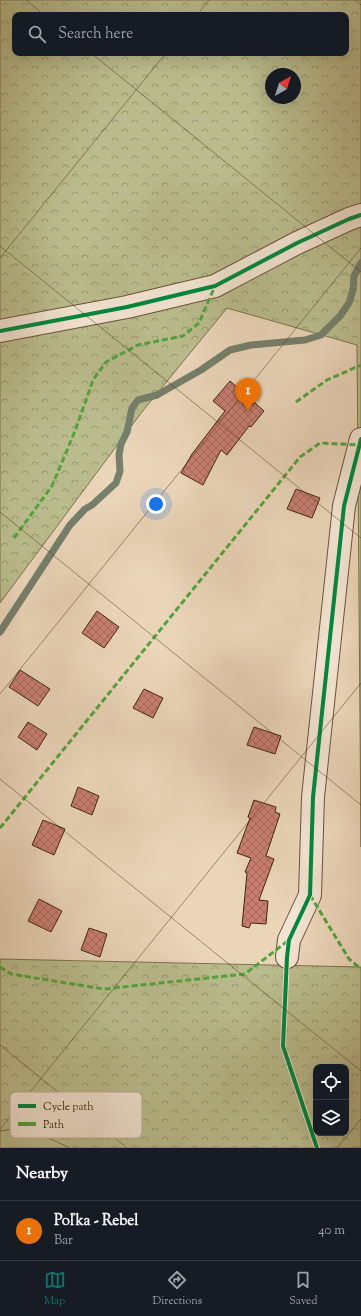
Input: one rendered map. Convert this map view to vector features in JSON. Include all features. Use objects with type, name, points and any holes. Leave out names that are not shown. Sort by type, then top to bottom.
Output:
[{"type":"street","points":[[0,331],[127,307],[215,286],[297,243],[361,215]]},
{"type":"street","points":[[287,957],[289,940],[310,895],[313,796],[344,506],[361,439]]},
{"type":"green space","points":[[0,0],[361,0],[361,847],[357,345],[227,308],[141,413],[0,603]]},
{"type":"green space","points":[[0,959],[361,967],[361,1148],[70,1148],[49,1138],[142,1138],[142,1092],[10,1092],[10,1129],[0,1131]]},
{"type":"green space","points":[[10,1129],[10,1138],[51,1138],[65,1144],[70,1148],[0,1148],[0,1131]]},
{"type":"building","points":[[230,381],[264,411],[251,427],[249,426],[227,455],[221,450],[203,485],[181,473],[192,454],[225,411],[213,401]]},
{"type":"building","points":[[296,489],[320,498],[312,518],[287,509]]},
{"type":"building","points":[[97,611],[119,627],[104,648],[82,633]]},
{"type":"building","points":[[20,670],[50,689],[38,706],[9,687]]},
{"type":"building","points":[[144,689],[163,698],[153,718],[133,708]]},
{"type":"building","points":[[28,722],[47,734],[37,750],[18,737]]},
{"type":"building","points":[[254,727],[281,736],[275,754],[247,745]]},
{"type":"building","points":[[78,787],[99,796],[92,815],[71,806]]},
{"type":"building","points":[[254,800],[276,807],[275,812],[280,814],[266,856],[274,859],[259,900],[268,901],[266,924],[251,923],[249,928],[242,926],[247,873],[245,872],[251,858],[237,853],[250,818],[248,817]]},
{"type":"building","points":[[43,820],[65,829],[54,855],[32,845]]},
{"type":"building","points":[[39,899],[62,911],[51,932],[28,921]]},
{"type":"building","points":[[89,928],[107,934],[100,957],[81,950]]},
{"type":"waterway","points":[[0,632],[70,525],[85,509],[92,505],[116,483],[120,471],[119,455],[121,444],[127,432],[132,408],[138,400],[157,395],[201,370],[230,350],[251,345],[305,340],[321,335],[340,316],[349,303],[353,290],[354,276],[361,263]]},
{"type":"marked path","points":[[14,538],[52,486],[75,431],[93,380],[106,362],[138,345],[183,336],[199,323],[215,286]]},
{"type":"marked path","points":[[296,402],[327,380],[361,365]]},
{"type":"marked path","points":[[0,828],[300,457],[320,443],[359,445]]},
{"type":"marked path","points":[[310,895],[349,959],[361,969]]},
{"type":"marked path","points":[[0,967],[11,974],[104,989],[245,974],[289,940]]},
{"type":"cycle path","points":[[0,331],[127,307],[215,286],[297,243],[361,215]]},
{"type":"cycle path","points":[[317,1148],[283,1046],[287,957],[289,940],[310,895],[313,797],[344,506],[361,439]]},
{"type":"place","name":"Poľka - Rebel","points":[[248,411]]}]
